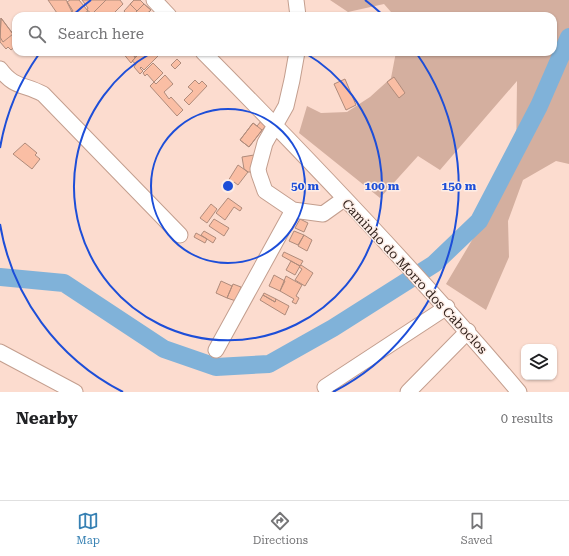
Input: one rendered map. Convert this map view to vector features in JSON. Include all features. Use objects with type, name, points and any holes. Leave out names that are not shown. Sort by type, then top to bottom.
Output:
[{"type":"street","points":[[154,0],[165,12]]},
{"type":"street","points":[[296,0],[298,12]]},
{"type":"street","name":"Caminho do Morro dos Caboclos","points":[[207,56],[445,305],[519,392]]},
{"type":"street","points":[[296,56],[286,106],[265,143],[258,169],[259,174],[265,191],[293,210],[324,214],[344,199]]},
{"type":"street","points":[[0,69],[14,84],[43,94],[180,236]]},
{"type":"street","points":[[216,350],[293,210]]},
{"type":"street","points":[[325,387],[445,305]]},
{"type":"street","points":[[408,392],[468,331]]},
{"type":"street","points":[[0,352],[75,392]]},
{"type":"shaded area","points":[[330,0],[569,0],[569,164],[556,161],[523,180],[508,221],[509,257],[486,310],[446,284],[516,166],[517,81],[440,170],[418,156],[380,198],[299,133],[307,106],[321,113],[347,112],[370,97],[391,78],[395,56],[557,56],[557,12],[391,12],[384,4],[348,12]]},
{"type":"building","points":[[48,0],[66,0],[73,11],[71,12],[56,12]]},
{"type":"building","points":[[70,0],[79,0],[88,11],[72,12],[67,2]]},
{"type":"building","points":[[82,0],[106,0],[94,12],[90,12],[87,10],[88,8]]},
{"type":"building","points":[[106,0],[120,0],[123,4],[115,12],[94,12]]},
{"type":"building","points":[[134,0],[140,0],[144,4],[136,12],[124,11]]},
{"type":"building","points":[[134,0],[140,0],[144,4],[137,11],[130,4]]},
{"type":"building","points":[[144,4],[151,10],[149,12],[136,12]]},
{"type":"building","points":[[144,4],[151,10],[149,12],[136,12]]},
{"type":"building","points":[[1,18],[12,35],[3,42],[0,37]]},
{"type":"building","points":[[1,18],[12,33],[12,49],[8,47],[6,49],[0,42]]},
{"type":"building","points":[[125,56],[134,56],[135,58],[131,63]]},
{"type":"building","points":[[137,56],[158,56],[144,70],[141,67],[140,68],[143,71],[140,74],[134,67],[136,64],[132,61]]},
{"type":"building","points":[[177,59],[181,63],[175,69],[171,65]]},
{"type":"building","points":[[153,63],[163,73],[154,82],[147,74],[145,76],[143,73]]},
{"type":"building","points":[[165,75],[173,84],[164,92],[169,99],[171,97],[183,110],[177,116],[150,86],[154,82],[156,84]]},
{"type":"building","points":[[394,77],[405,93],[399,98],[387,82]]},
{"type":"building","points":[[345,79],[356,105],[346,110],[334,84]]},
{"type":"building","points":[[195,80],[199,84],[202,81],[207,86],[189,105],[184,100],[193,91],[188,87]]},
{"type":"building","points":[[262,120],[267,124],[249,147],[240,140],[253,123],[257,126]]},
{"type":"building","points":[[253,123],[262,130],[249,147],[240,140]]},
{"type":"building","points":[[25,143],[37,153],[35,155],[40,159],[32,169],[13,154]]},
{"type":"building","points":[[254,155],[254,172],[248,172],[244,169],[242,157]]},
{"type":"building","points":[[238,165],[248,172],[238,185],[234,182],[232,184],[228,181]]},
{"type":"building","points":[[228,198],[242,208],[240,211],[234,207],[225,220],[216,213]]},
{"type":"building","points":[[211,204],[217,209],[207,223],[200,218]]},
{"type":"building","points":[[214,219],[229,228],[224,236],[209,226]]},
{"type":"building","points":[[300,219],[308,223],[304,232],[295,228]]},
{"type":"building","points":[[204,231],[216,238],[213,243],[201,235]]},
{"type":"building","points":[[294,231],[304,235],[298,245],[289,241]]},
{"type":"building","points":[[196,233],[207,239],[205,243],[194,237]]},
{"type":"building","points":[[304,235],[312,240],[307,251],[298,246]]},
{"type":"building","points":[[284,252],[303,261],[300,266],[282,256]]},
{"type":"building","points":[[291,261],[300,266],[295,275],[286,270]]},
{"type":"building","points":[[301,265],[313,273],[305,286],[295,280],[302,269],[299,267]]},
{"type":"building","points":[[274,275],[285,281],[280,291],[269,286]]},
{"type":"building","points":[[286,276],[302,285],[296,296],[299,298],[296,304],[292,302],[294,299],[280,291]]},
{"type":"building","points":[[221,281],[232,286],[227,298],[216,293]]},
{"type":"building","points":[[233,284],[241,287],[236,301],[227,298]]},
{"type":"building","points":[[264,293],[276,299],[275,302],[263,295]]},
{"type":"building","points":[[263,295],[275,302],[276,299],[289,306],[285,315],[260,300]]},
{"type":"waterway","points":[[0,277],[64,283],[164,349],[216,367],[269,364],[333,328],[434,264],[479,221],[539,106],[569,37]]}]
